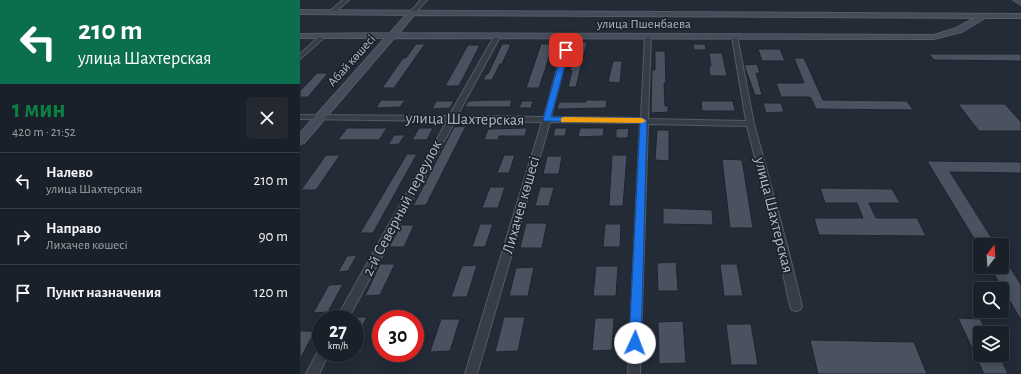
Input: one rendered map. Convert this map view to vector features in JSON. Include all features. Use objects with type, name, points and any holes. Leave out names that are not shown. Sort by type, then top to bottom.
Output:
[{"type":"main road","points":[[1017,0],[1021,3]]},
{"type":"main road","name":"улица Пшенбаева","points":[[300,12],[412,13],[616,25],[914,16],[1021,16]]},
{"type":"main road","name":"Абай көшесі","points":[[300,140],[412,13]]},
{"type":"main road","points":[[914,16],[936,20],[946,28],[946,31],[934,37]]},
{"type":"main road","name":"улица Пшенбаева","points":[[300,36],[570,36],[616,25],[648,36],[934,37],[959,30],[983,16]]},
{"type":"street","points":[[332,12],[346,0]]},
{"type":"street","name":"Абай көшесі","points":[[412,13],[424,0]]},
{"type":"street","name":"2-й Северный переулок","points":[[347,310],[450,119],[498,35]]},
{"type":"street","points":[[300,56],[323,36]]},
{"type":"street","name":"Лихачев көшесі","points":[[471,374],[547,120],[570,36]]},
{"type":"street","points":[[634,374],[648,36]]},
{"type":"street","name":"улица Шахтерская","points":[[735,37],[750,124],[782,245],[796,306]]},
{"type":"street","name":"улица Шахтерская","points":[[300,117],[320,116],[644,121],[750,124]]},
{"type":"street","points":[[312,374],[318,362]]},
{"type":"building","points":[[577,42],[587,42],[576,87],[568,87],[572,71],[570,71]]},
{"type":"building","points":[[416,44],[425,44],[394,88],[382,88],[403,58],[406,58]]},
{"type":"building","points":[[502,44],[511,44],[502,64],[500,64],[492,80],[483,80],[486,74],[488,74]]},
{"type":"building","points":[[541,44],[553,44],[539,88],[526,88]]},
{"type":"building","points":[[693,44],[705,44],[706,50],[694,50]]},
{"type":"building","points":[[468,45],[480,45],[459,86],[445,86]]},
{"type":"building","points":[[758,49],[780,49],[785,61],[762,61]]},
{"type":"building","points":[[655,51],[665,51],[665,106],[668,106],[668,112],[651,113],[652,70],[655,70]]},
{"type":"building","points":[[709,53],[722,53],[727,76],[710,76],[709,66],[711,66]]},
{"type":"building","points":[[929,54],[1021,54],[1021,61],[934,60]]},
{"type":"building","points":[[794,58],[804,58],[823,100],[907,101],[913,110],[816,109],[811,98],[809,97],[781,97],[776,83],[804,83]]},
{"type":"building","points":[[613,61],[622,61],[620,83],[608,82]]},
{"type":"building","points":[[757,64],[760,73],[756,73],[762,95],[755,95],[744,65]]},
{"type":"building","points":[[317,73],[328,73],[308,97],[300,97],[300,91]]},
{"type":"building","points":[[381,100],[405,100],[400,107],[376,108]]},
{"type":"building","points":[[512,100],[510,107],[465,107],[468,101]]},
{"type":"building","points":[[586,100],[607,100],[606,108],[557,109],[559,102],[586,102]]},
{"type":"building","points":[[436,101],[454,101],[450,108],[432,109]]},
{"type":"building","points":[[522,101],[533,101],[531,108],[519,108]]},
{"type":"building","points":[[701,101],[733,101],[735,111],[702,111]]},
{"type":"building","points":[[763,103],[781,103],[784,112],[766,113]]},
{"type":"building","points":[[958,104],[1005,104],[1021,122],[1021,131],[979,131]]},
{"type":"building","points":[[466,126],[426,205],[413,206],[454,127]]},
{"type":"building","points":[[347,128],[387,128],[379,140],[338,140]]},
{"type":"building","points":[[419,128],[433,128],[427,140],[412,140]]},
{"type":"building","points":[[527,128],[525,136],[499,136],[498,140],[484,140],[488,129]]},
{"type":"building","points":[[555,128],[567,128],[565,136],[553,136]]},
{"type":"building","points":[[580,128],[604,128],[603,136],[578,137]]},
{"type":"building","points":[[629,128],[628,138],[616,138],[616,129]]},
{"type":"building","points":[[657,130],[669,130],[669,161],[655,160]]},
{"type":"building","points":[[394,135],[405,135],[399,144],[388,145]]},
{"type":"building","points":[[407,154],[417,154],[373,233],[360,233]]},
{"type":"building","points":[[326,155],[340,155],[316,190],[301,190]]},
{"type":"building","points":[[504,155],[515,155],[509,173],[497,173]]},
{"type":"building","points":[[612,155],[627,155],[623,206],[609,206]]},
{"type":"building","points":[[547,156],[562,156],[559,174],[543,174]]},
{"type":"building","points":[[722,159],[742,160],[753,228],[730,228]]},
{"type":"building","points":[[927,161],[1021,162],[1021,173],[950,172],[992,238],[974,238]]},
{"type":"building","points":[[490,187],[505,187],[498,208],[482,208]]},
{"type":"building","points":[[540,187],[554,187],[549,206],[535,206]]},
{"type":"building","points":[[820,188],[892,189],[900,203],[869,203],[876,218],[917,218],[926,236],[819,235],[814,218],[863,218],[857,203],[825,203]]},
{"type":"building","points":[[663,208],[712,210],[713,225],[663,224]]},
{"type":"building","points":[[526,223],[547,223],[542,248],[520,248]]},
{"type":"building","points":[[480,224],[493,224],[485,247],[472,247]]},
{"type":"building","points":[[605,224],[621,224],[620,247],[603,247]]},
{"type":"building","points":[[401,225],[414,225],[404,247],[389,247]]},
{"type":"building","points":[[357,255],[348,271],[338,272],[347,256]]},
{"type":"building","points":[[676,262],[678,291],[658,291],[657,263]]},
{"type":"building","points":[[380,264],[395,264],[380,295],[365,296]]},
{"type":"building","points":[[720,264],[737,264],[743,296],[724,296]]},
{"type":"building","points":[[477,265],[467,297],[451,297],[462,266]]},
{"type":"building","points":[[1009,265],[1021,285],[1021,320],[1009,299],[1009,282],[999,282],[994,274],[1009,274]]},
{"type":"building","points":[[596,266],[618,266],[616,296],[593,296]]},
{"type":"building","points":[[534,267],[528,296],[509,296],[516,268]]},
{"type":"building","points":[[343,284],[329,310],[315,310],[329,285]]},
{"type":"building","points":[[504,317],[525,317],[518,351],[495,352]]},
{"type":"building","points":[[595,318],[614,318],[612,350],[592,351]]},
{"type":"building","points":[[958,318],[980,319],[984,326],[973,326],[973,350]]},
{"type":"building","points":[[441,319],[460,319],[450,351],[430,352]]},
{"type":"building","points":[[683,321],[686,363],[659,364],[658,322]]},
{"type":"building","points":[[726,324],[751,324],[758,365],[731,365]]},
{"type":"building","points":[[300,331],[312,331],[312,337],[300,359]]},
{"type":"building","points":[[810,340],[914,342],[927,374],[818,374]]},
{"type":"building","points":[[978,362],[1002,362],[1008,374],[984,374]]},
{"type":"slow traffic","points":[[564,120],[642,121]]},
{"type":"route","points":[[566,50],[547,120],[644,121],[635,343]]}]
